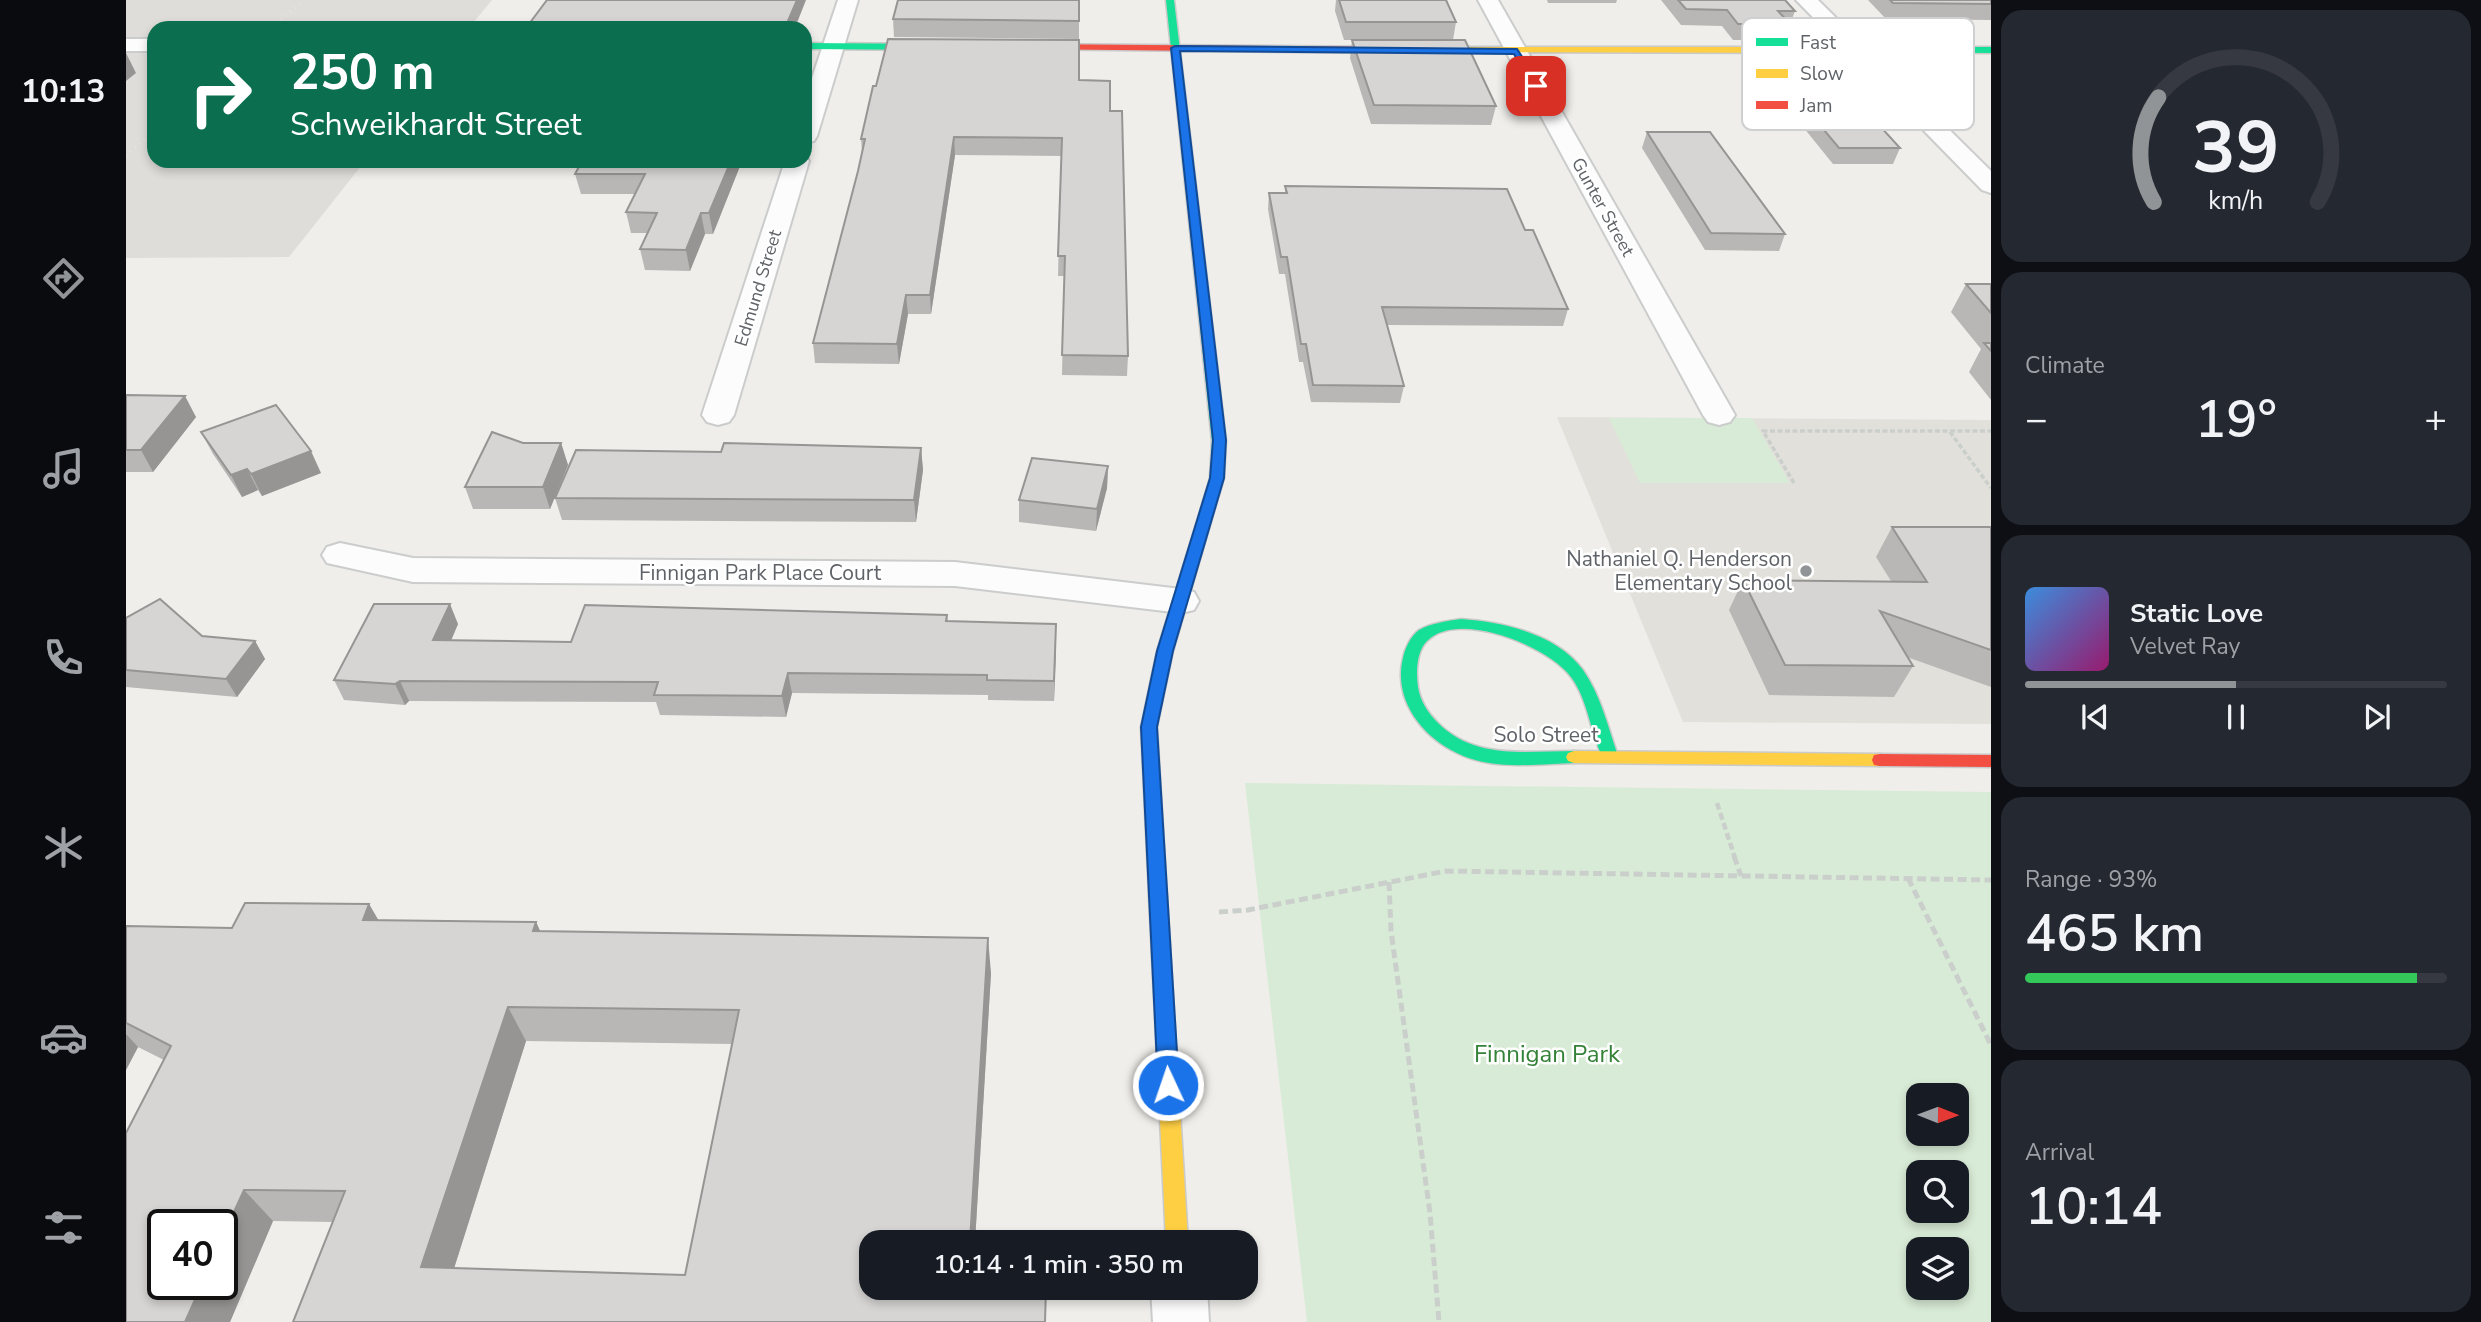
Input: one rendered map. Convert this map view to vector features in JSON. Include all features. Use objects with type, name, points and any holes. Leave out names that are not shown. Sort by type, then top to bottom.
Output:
[{"type":"street","points":[[812,114],[848,0]]},
{"type":"street","points":[[1170,0],[1219,440],[1217,478],[1165,651],[1149,727],[1176,1230]]},
{"type":"street","name":"Gunter Street","points":[[1488,0],[1719,415]]},
{"type":"street","points":[[1806,0],[1824,18]]},
{"type":"street","points":[[126,45],[147,45]]},
{"type":"street","points":[[812,46],[954,47]]},
{"type":"street","points":[[1008,47],[1517,51],[1742,50]]},
{"type":"street","points":[[1936,130],[1991,185]]},
{"type":"street","name":"Edmund Street","points":[[718,415],[795,168]]},
{"type":"street","name":"Finnigan Park Place Court","points":[[340,555],[412,570],[955,574],[1181,601]]},
{"type":"street","name":"Solo Street","points":[[1610,755],[1587,692],[1574,669],[1530,640],[1480,627],[1449,626],[1428,633],[1412,648],[1408,675],[1409,698],[1426,726],[1450,743],[1481,756],[1508,758],[1610,755],[1991,761]]},
{"type":"street","points":[[1180,1300],[1181,1322]]},
{"type":"path","points":[[1794,483],[1763,430],[1991,431]]},
{"type":"path","points":[[1949,431],[1991,488]]},
{"type":"path","points":[[1716,801],[1741,876]]},
{"type":"path","points":[[1219,912],[1248,910],[1446,871],[1991,880]]},
{"type":"path","points":[[1908,878],[1991,1043]]},
{"type":"path","points":[[1389,882],[1391,931],[1430,1213],[1439,1322]]},
{"type":"shaded area","points":[[126,0],[492,0],[475,21],[147,21],[147,168],[359,168],[289,257],[126,258]]},
{"type":"shaded area","name":"Nathaniel Q. Henderson Elementary School","points":[[1557,417],[1991,420],[1991,724],[1683,722]]},
{"type":"green space","points":[[1609,418],[1752,418],[1790,483],[1640,483]]},
{"type":"green space","name":"Finnigan Park","points":[[1245,783],[1991,792],[1991,1322],[1307,1322]]},
{"type":"building","points":[[547,0],[797,0],[788,21],[531,21]]},
{"type":"building","points":[[898,0],[1079,0],[1079,21],[893,19]]},
{"type":"building","points":[[1339,0],[1446,0],[1456,22],[1346,22]]},
{"type":"building","points":[[1678,0],[1785,0],[1795,11],[1778,11],[1784,18],[1742,18],[1742,24],[1738,24],[1727,10],[1686,9]]},
{"type":"building","points":[[1890,0],[1991,0],[1991,4],[1893,3]]},
{"type":"building","points":[[888,39],[1079,40],[1079,80],[1110,81],[1110,111],[1122,111],[1128,356],[1062,355],[1065,256],[1058,256],[1062,138],[954,137],[930,295],[906,295],[897,344],[813,343],[858,171],[865,139],[861,139],[873,86],[876,86]]},
{"type":"building","points":[[1352,40],[1465,40],[1496,106],[1374,105]]},
{"type":"building","points":[[1824,130],[1884,130],[1900,148],[1839,148]]},
{"type":"building","points":[[1647,132],[1710,132],[1785,234],[1711,233]]},
{"type":"building","points":[[578,168],[728,168],[709,213],[701,213],[686,250],[640,249],[657,213],[626,212],[645,174],[575,174]]},
{"type":"building","points":[[1285,186],[1507,189],[1525,230],[1533,230],[1568,309],[1382,307],[1404,386],[1313,385],[1306,344],[1301,344],[1287,257],[1281,257],[1269,193],[1287,193]]},
{"type":"building","points":[[1966,284],[1991,284],[1991,313]]},
{"type":"building","points":[[126,395],[185,396],[141,450],[126,450]]},
{"type":"building","points":[[276,405],[311,451],[251,474],[247,469],[231,475],[201,432]]},
{"type":"building","points":[[492,432],[523,443],[561,443],[543,487],[465,487]]},
{"type":"building","points":[[724,443],[921,448],[914,500],[555,498],[576,450],[721,452]]},
{"type":"building","points":[[1032,458],[1108,466],[1097,509],[1019,500]]},
{"type":"building","points":[[1892,527],[1991,527],[1991,650],[1880,611],[1913,666],[1785,665],[1743,580],[1927,582]]},
{"type":"building","points":[[160,599],[202,636],[255,641],[226,679],[126,670],[126,618]]},
{"type":"building","points":[[374,604],[450,604],[433,640],[571,642],[585,605],[947,615],[946,621],[1056,624],[1054,681],[987,680],[987,675],[788,673],[782,696],[654,695],[658,682],[400,681],[395,684],[334,680]]},
{"type":"building","points":[[245,903],[369,904],[363,920],[536,922],[533,931],[988,938],[971,1230],[859,1230],[859,1300],[1046,1300],[1045,1322],[293,1322],[345,1191],[244,1190],[235,1209],[147,1209],[147,1300],[195,1300],[185,1322],[126,1322],[126,1133],[171,1046],[126,1023],[126,926],[232,928]],"holes":[[[508,1007],[739,1010],[685,1275],[421,1267]]]},
{"type":"railway","points":[[280,21],[303,0]]},
{"type":"railway","points":[[126,156],[147,137]]},
{"type":"traffic: fast","points":[[1170,0],[1219,441],[1217,478],[1208,508]]},
{"type":"traffic: fast","points":[[812,46],[939,47]]},
{"type":"traffic: fast","points":[[1974,50],[1991,50]]},
{"type":"traffic: fast","points":[[1574,757],[1488,757],[1464,749],[1437,732],[1417,708],[1408,678],[1413,650],[1419,639],[1441,627],[1482,626],[1527,638],[1547,648],[1564,660],[1582,681],[1610,756]]},
{"type":"traffic: slow","points":[[1391,50],[1742,50]]},
{"type":"traffic: slow","points":[[1574,757],[1880,760]]},
{"type":"traffic: slow","points":[[1158,896],[1176,1230]]},
{"type":"traffic: jam","points":[[1028,47],[1391,50]]},
{"type":"traffic: jam","points":[[1158,896],[1149,727],[1165,651],[1208,508]]},
{"type":"traffic: jam","points":[[1880,760],[1991,761]]},
{"type":"place","name":"Nathaniel Q. Henderson Elementary School","points":[[1806,571]]},
{"type":"route","points":[[1168,1085],[1149,727],[1165,651],[1217,478],[1219,440],[1175,48],[1517,51],[1536,86]]}]
